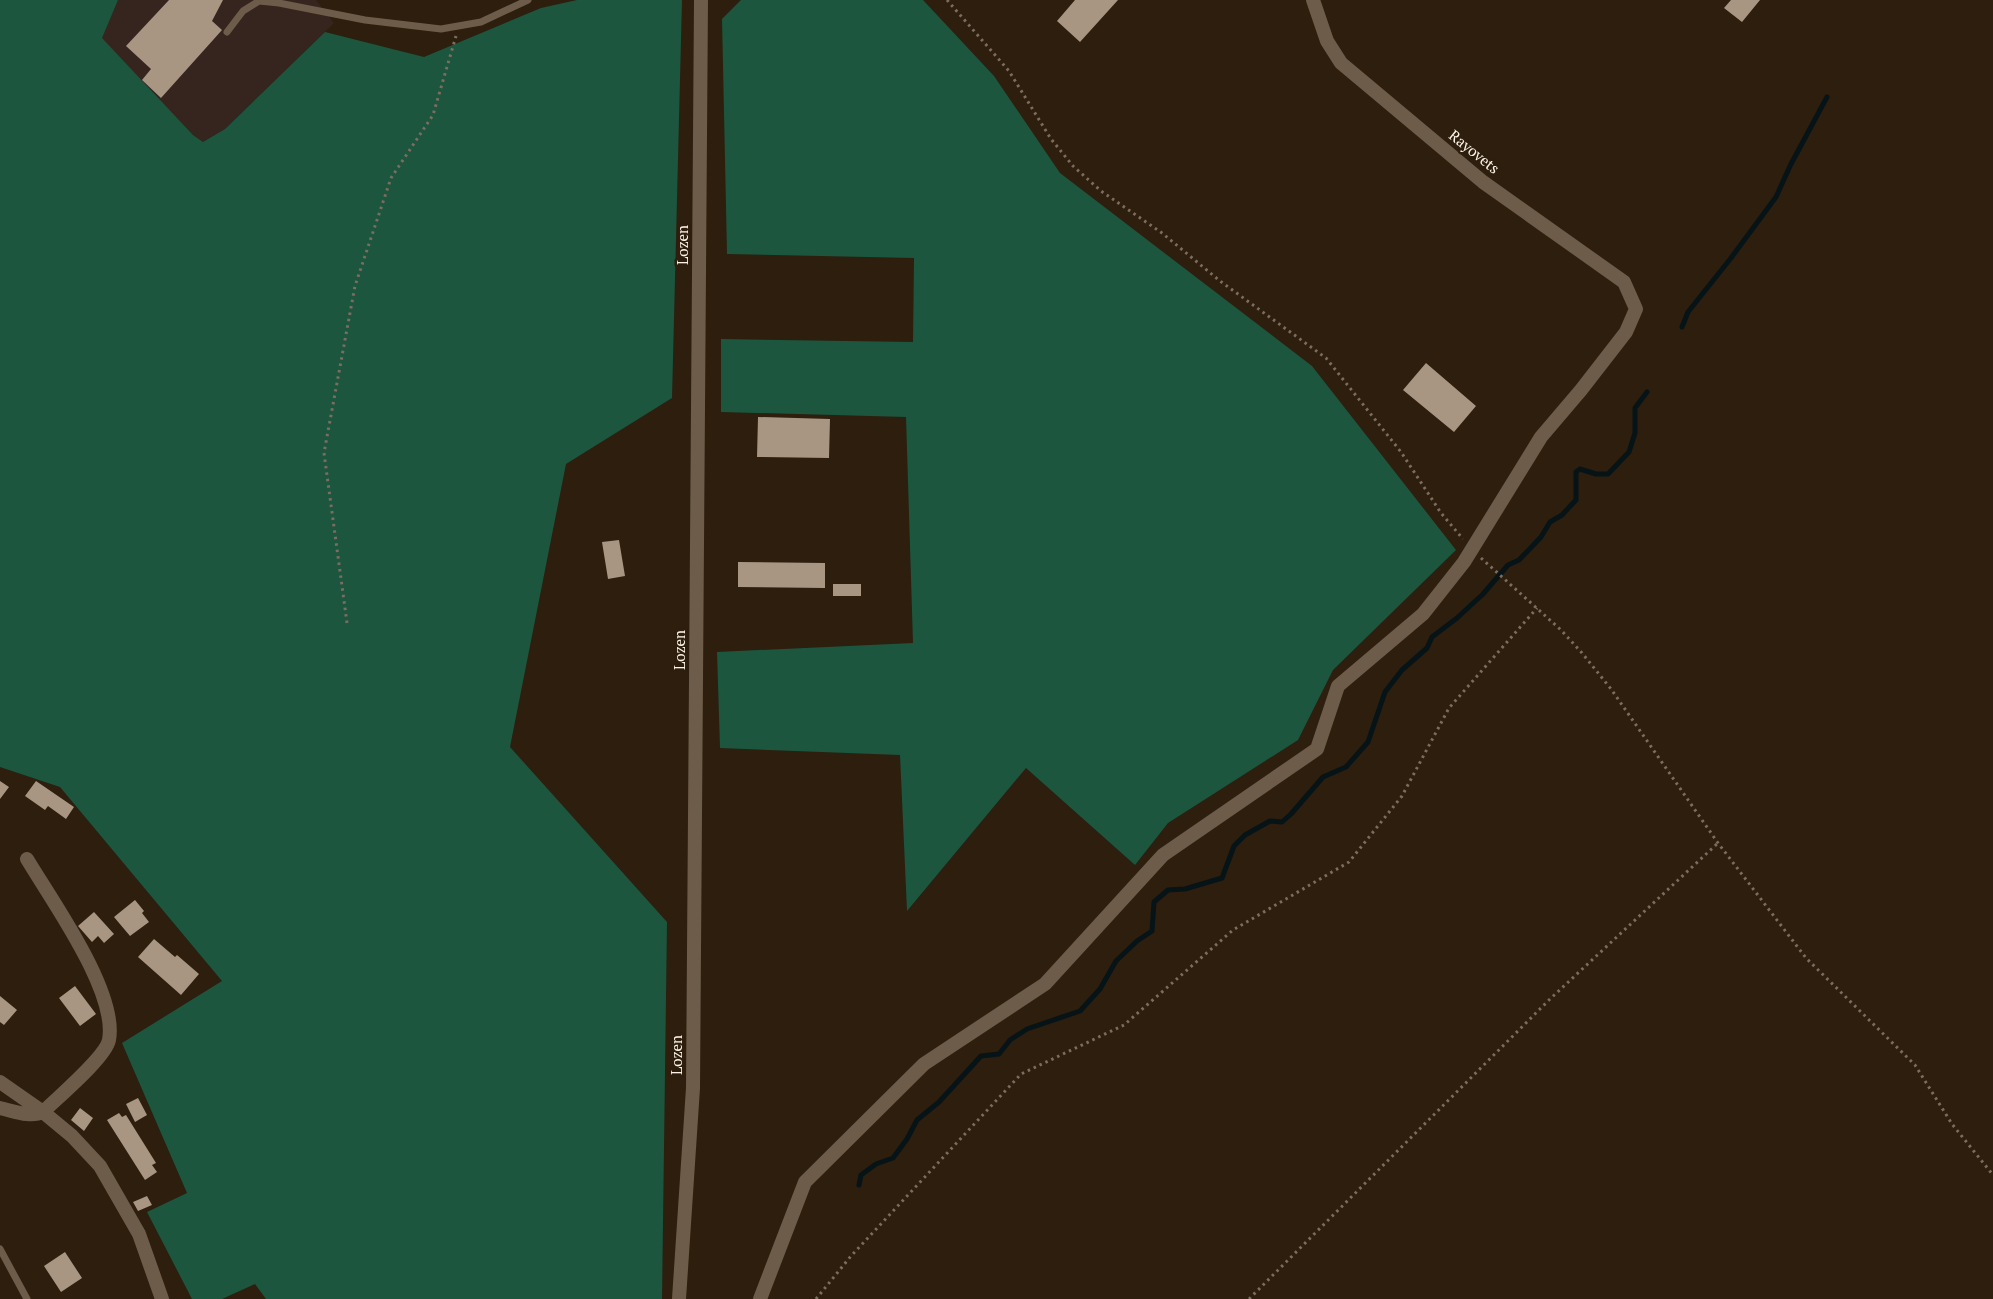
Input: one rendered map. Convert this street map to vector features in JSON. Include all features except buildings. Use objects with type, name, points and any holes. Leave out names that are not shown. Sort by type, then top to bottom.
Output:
[{"type":"street","name":"Lozen","points":[[678,1299],[693,1088],[701,0]]},
{"type":"street","name":"Rayovets","points":[[1313,0],[1327,41],[1341,63],[1483,182],[1624,282],[1636,309],[1626,332],[1581,390],[1541,437],[1472,549]]},
{"type":"street","points":[[760,1299],[805,1182],[924,1064],[1045,984],[1163,855],[1317,749],[1338,686],[1422,614],[1464,562],[1472,549]]},
{"type":"street","points":[[0,1108],[30,1115],[37,1115],[43,1112],[96,1060],[109,1040],[108,1009],[94,970],[27,859]]},
{"type":"street","points":[[0,1082],[43,1112],[72,1136],[100,1166],[139,1234],[162,1299]]},
{"type":"lane","points":[[227,32],[243,11],[259,1],[280,3],[365,20],[441,29],[481,22],[528,0]]},
{"type":"lane","points":[[0,1249],[28,1299]]},
{"type":"path","points":[[947,0],[1009,71],[1051,139],[1073,166],[1101,191],[1162,234],[1220,282],[1326,358],[1401,452],[1441,513],[1472,549]]},
{"type":"path","points":[[347,623],[324,454],[354,286],[391,178],[433,115],[459,26]]},
{"type":"path","points":[[1490,565],[1582,653],[1611,689],[1718,843],[1806,958],[1915,1065],[1952,1124],[1993,1175]]},
{"type":"path","points":[[816,1299],[851,1256],[1021,1074],[1124,1025],[1233,930],[1349,862],[1402,796],[1449,708],[1536,608]]},
{"type":"path","points":[[1249,1299],[1364,1187],[1550,999],[1718,843]]},
{"type":"shaded area","points":[[118,0],[316,0],[334,23],[225,129],[203,142],[193,135],[101,38]]},
{"type":"green space","points":[[0,0],[118,0],[102,38],[193,135],[203,142],[225,129],[325,32],[424,57],[541,8],[577,0],[682,0],[672,398],[566,464],[510,747],[667,922],[662,1299],[266,1299],[255,1284],[222,1299],[192,1299],[147,1212],[187,1193],[122,1043],[222,981],[60,787],[0,767]]},
{"type":"green space","points":[[741,0],[923,0],[994,76],[1060,173],[1312,366],[1456,550],[1333,670],[1298,740],[1168,823],[1135,865],[1026,768],[907,911],[900,755],[720,748],[717,652],[913,643],[906,417],[721,412],[721,339],[913,342],[914,258],[727,254],[722,19]]},
{"type":"waterway","points":[[1682,327],[1688,312],[1776,197],[1791,164],[1827,97]]},
{"type":"waterway","points":[[859,1185],[861,1175],[876,1164],[893,1158],[907,1139],[917,1120],[939,1102],[981,1056],[999,1054],[1010,1040],[1027,1029],[1080,1011],[1100,989],[1116,961],[1137,941],[1152,931],[1154,902],[1168,890],[1185,889],[1222,878],[1234,846],[1245,835],[1270,821],[1282,822],[1323,777],[1346,767],[1368,742],[1385,692],[1402,670],[1427,648],[1432,637],[1457,618],[1483,594],[1508,565],[1519,560],[1541,537],[1550,522],[1562,515],[1576,500],[1576,472],[1580,469],[1596,474],[1608,474],[1629,452],[1635,433],[1635,408],[1647,392]]}]
